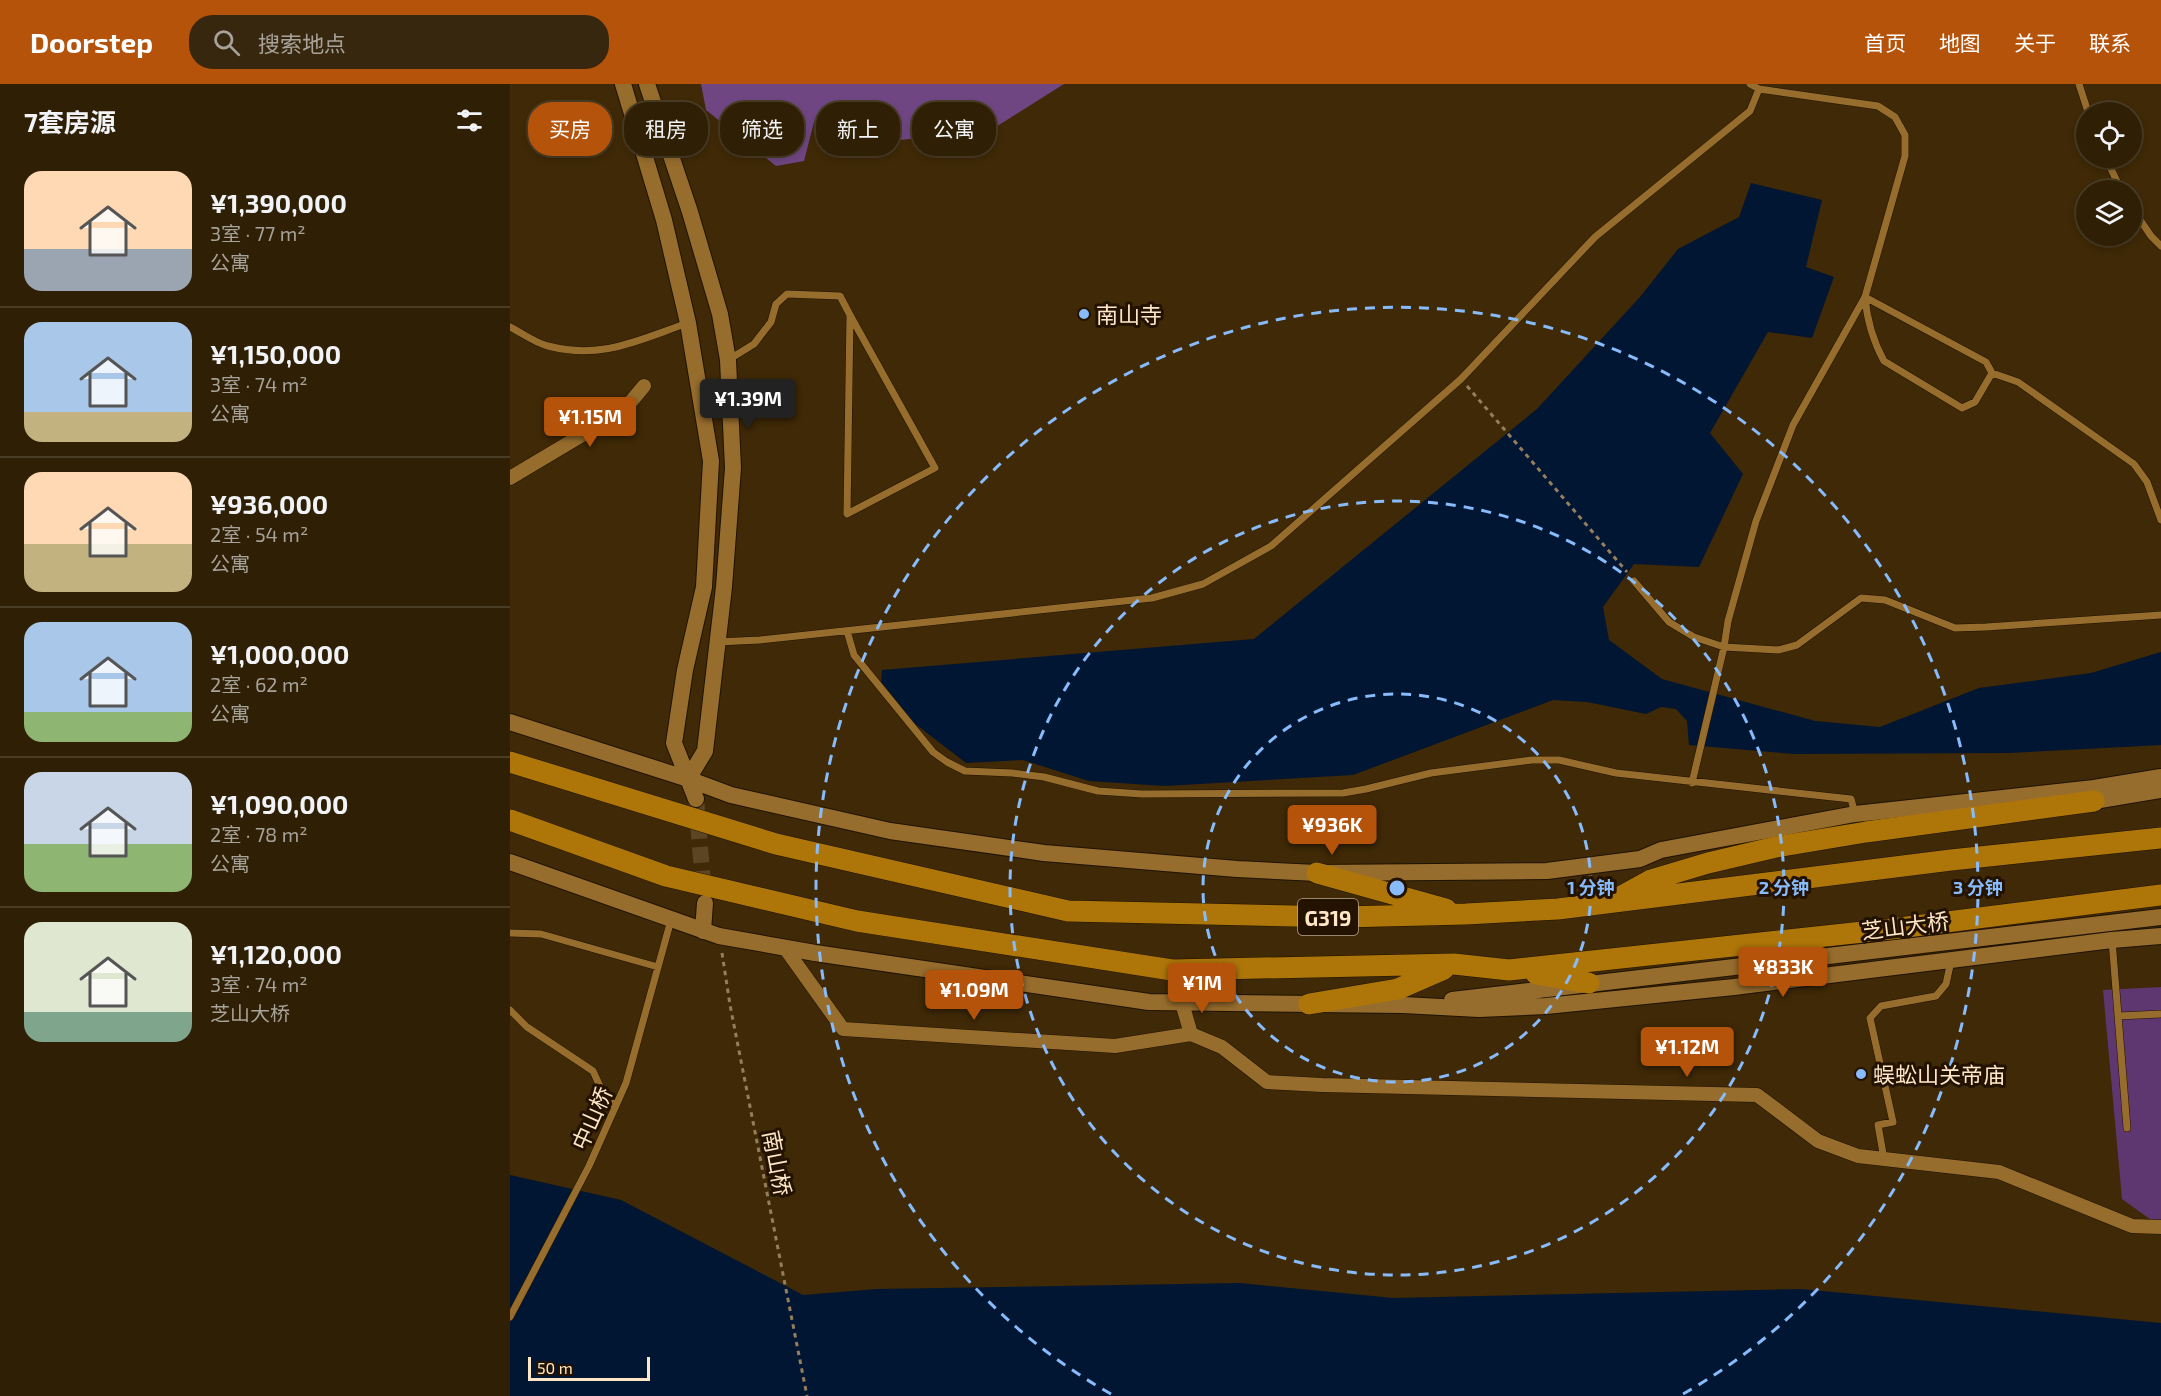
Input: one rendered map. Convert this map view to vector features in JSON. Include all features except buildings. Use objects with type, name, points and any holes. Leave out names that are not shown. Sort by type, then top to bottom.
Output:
[{"type":"highway","name":"G319","points":[[510,762],[776,844],[1068,911],[1342,917],[1558,909],[1951,860],[2161,838]]},
{"type":"highway","points":[[1611,903],[1651,880],[1708,863],[1776,847],[1866,832],[2094,801]]},
{"type":"highway","name":"G319","points":[[510,820],[666,876],[846,919],[1172,970],[1454,964],[1509,970],[1891,929],[2161,895]]},
{"type":"highway","points":[[1317,873],[1466,914]]},
{"type":"highway","points":[[1309,1004],[1398,989],[1454,964]]},
{"type":"highway","points":[[1509,970],[1589,983]]},
{"type":"street","points":[[623,84],[664,220],[688,323],[711,461],[704,587],[685,670],[674,743],[696,799]]},
{"type":"street","points":[[647,84],[690,212],[717,303],[729,360],[733,468],[724,587],[705,751],[688,779]]},
{"type":"street","points":[[510,478],[624,410],[644,387]]},
{"type":"street","points":[[510,722],[731,795],[890,831],[1044,853],[1237,869],[1317,873],[1547,871],[1640,859],[1661,850],[1855,814],[2094,788],[2161,777]]},
{"type":"street","points":[[2094,801],[2161,790]]},
{"type":"street","points":[[510,862],[719,936],[785,948],[1149,1002],[1404,1005],[1479,1009],[1546,1006],[1734,987],[1951,959],[2161,936]]},
{"type":"street","points":[[703,931],[705,903]]},
{"type":"street","name":"芝山大桥","points":[[1404,1005],[2161,917]]},
{"type":"street","points":[[785,948],[843,1029],[1115,1046],[1191,1034],[1222,1047],[1267,1082],[1757,1095],[1818,1141],[1858,1156],[1999,1172],[2132,1226],[2161,1227]]},
{"type":"street","points":[[1182,1003],[1191,1034]]},
{"type":"lane","points":[[1692,783],[1728,621],[1756,521],[1793,425],[1865,297],[1905,156],[1905,135],[1895,117],[1878,106],[1759,89],[1750,84]]},
{"type":"lane","points":[[2079,84],[2085,102]]},
{"type":"lane","points":[[717,642],[760,640],[1152,598],[1203,584],[1271,546],[1461,379],[1595,237],[1750,111],[1759,89]]},
{"type":"lane","points":[[2142,223],[2161,246]]},
{"type":"lane","points":[[729,360],[754,344],[771,322],[776,304],[787,294],[840,296],[935,468],[847,514],[850,315]]},
{"type":"lane","points":[[1865,297],[1867,319],[1884,361],[1962,408],[1975,402],[1992,372]]},
{"type":"lane","points":[[1865,297],[1986,362],[1992,372],[2018,382],[2134,464],[2147,482],[2161,520]]},
{"type":"lane","points":[[510,327],[546,346],[587,352],[623,347],[688,323]]},
{"type":"lane","points":[[1634,580],[1670,622],[1694,637],[1724,647],[1778,650],[1797,645],[1861,598],[1885,600],[1955,628],[2161,615]]},
{"type":"lane","points":[[847,631],[854,655],[933,752],[946,762],[965,771],[1044,777],[1098,790],[1142,794],[1343,793],[1431,772],[1532,760],[1559,760],[1616,773],[1851,799],[1855,814]]},
{"type":"lane","name":"中山桥","points":[[510,1317],[589,1166],[626,1083],[671,920]]},
{"type":"lane","points":[[510,933],[541,934],[658,967]]},
{"type":"lane","points":[[2112,940],[2127,1128]]},
{"type":"lane","points":[[1884,1159],[1878,1125],[1893,1122],[1870,1018],[1881,1006],[1936,996],[1946,984],[1951,959]]},
{"type":"lane","points":[[510,1010],[527,1027],[593,1071],[604,1095],[615,1107]]},
{"type":"lane","points":[[2118,1016],[2161,1014]]},
{"type":"path","points":[[1461,379],[1634,580]]},
{"type":"path","name":"南山桥","points":[[719,936],[730,1005],[807,1396]]},
{"type":"shaded area","points":[[701,84],[1064,84],[996,127],[996,102],[912,102],[912,139],[900,140],[900,102],[816,102],[816,122],[804,161],[776,166],[764,156],[804,156],[804,102],[720,102],[720,121],[708,112],[708,102],[704,102]]},
{"type":"shaded area","points":[[2161,987],[2161,1222],[2154,1222],[2122,1199],[2103,990]]},
{"type":"water","points":[[1751,183],[1822,200],[1806,267],[1834,277],[1812,338],[1768,332],[1710,433],[1743,474],[1699,567],[1634,564],[1603,607],[1609,640],[1662,679],[1815,721],[1880,727],[1979,688],[2091,673],[2161,652],[2161,745],[2009,753],[1794,754],[1689,745],[1687,721],[1676,709],[1661,707],[1646,714],[1587,702],[1553,700],[1353,775],[1165,786],[1089,781],[1023,760],[966,763],[914,723],[881,682],[882,670],[1254,639],[1537,409],[1640,297],[1678,249],[1739,217]]},
{"type":"water","points":[[510,1175],[621,1200],[803,1295],[877,1289],[1240,1283],[1393,1298],[1801,1289],[2161,1323],[2161,1396],[510,1396]]},
{"type":"tunnel","points":[[696,799],[704,894]]},
{"type":"place","name":"南山寺","points":[[1084,314]]},
{"type":"place","name":"蜈蚣山关帝庙","points":[[1861,1074]]}]
